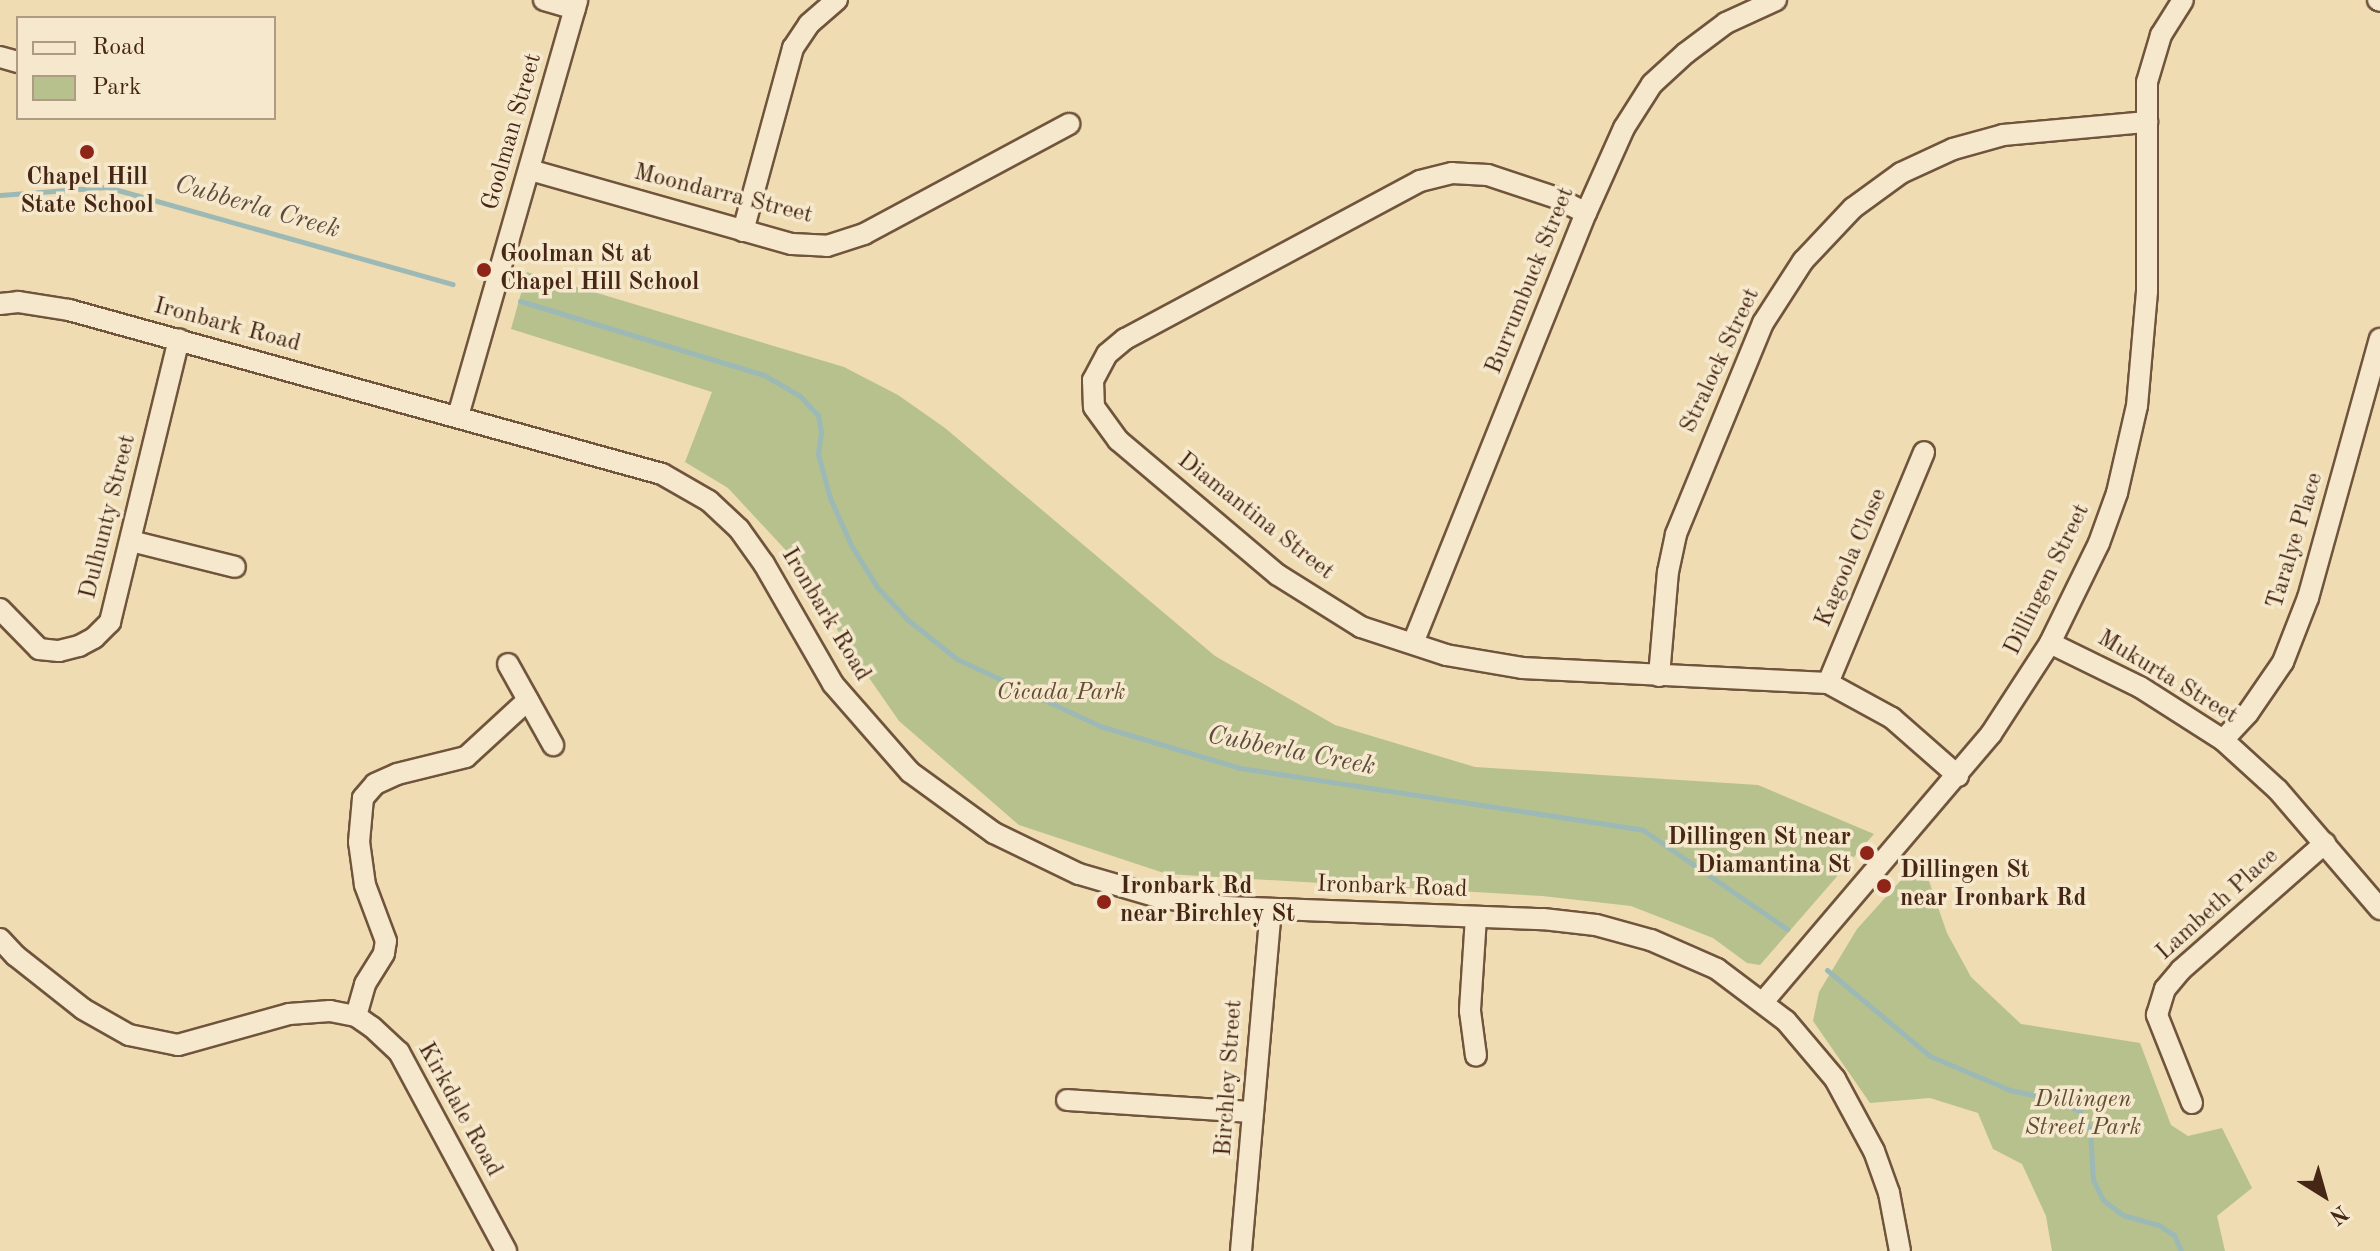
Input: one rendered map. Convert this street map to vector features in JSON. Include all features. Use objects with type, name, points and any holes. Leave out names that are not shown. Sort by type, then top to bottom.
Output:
[{"type":"street","points":[[544,0],[576,4]]},
{"type":"street","points":[[743,231],[793,48],[809,24],[837,0]]},
{"type":"street","name":"Burrumbuck Street","points":[[1413,643],[1586,213],[1624,128],[1652,84],[1726,23],[1776,0]]},
{"type":"street","name":"Dillingen Street","points":[[1763,1002],[1958,776],[2017,696],[2050,643],[2099,543],[2117,493],[2137,406],[2147,291],[2147,82],[2161,35],[2183,0]]},
{"type":"street","name":"Goolman Street","points":[[458,416],[576,4]]},
{"type":"street","name":"Stralock Street","points":[[1659,676],[1668,572],[1676,534],[1763,323],[1803,261],[1853,208],[1901,173],[1953,149],[2003,135],[2147,122]]},
{"type":"street","name":"Moondarra Street","points":[[530,170],[792,244],[827,246],[864,234],[1069,124]]},
{"type":"street","name":"Diamantina Street","points":[[1586,213],[1557,198],[1488,175],[1452,173],[1420,181],[1125,339],[1107,354],[1093,380],[1094,407],[1118,440],[1278,575],[1361,627],[1446,655],[1522,668],[1828,683],[1892,718],[1958,776]]},
{"type":"street","name":"Ironbark Road","points":[[0,304],[18,302],[69,310],[632,463],[662,474],[709,501],[751,544],[813,654],[862,722],[910,772],[994,833],[1079,874],[1131,891],[1185,902],[1596,925],[1651,940],[1717,969],[1763,1002],[1812,1049],[1857,1116],[1889,1193],[1900,1251]]},
{"type":"street","name":"Dulhunty Street","points":[[0,609],[39,649],[59,651],[79,646],[94,638],[110,622],[179,339]]},
{"type":"street","name":"Taralye Place","points":[[2223,740],[2248,713],[2283,662],[2308,598],[2380,339]]},
{"type":"street","name":"Kagoola Close","points":[[1828,683],[1924,452]]},
{"type":"street","points":[[131,541],[235,567]]},
{"type":"street","name":"Mukurta Street","points":[[2050,643],[2140,687],[2223,740],[2278,790],[2380,909]]},
{"type":"street","points":[[508,664],[553,745]]},
{"type":"street","points":[[0,939],[83,1009],[129,1035],[178,1045],[289,1014],[330,1011],[356,1016],[365,984],[384,953],[386,941],[365,885],[359,842],[363,798],[375,784],[397,774],[466,757],[528,700]]},
{"type":"street","name":"Lambeth Place","points":[[2192,1103],[2157,1015],[2165,989],[2181,970],[2325,843]]},
{"type":"street","name":"Birchley Street","points":[[1241,1251],[1271,909]]},
{"type":"street","points":[[1476,917],[1470,1011],[1476,1056]]},
{"type":"street","name":"Kirkdale Road","points":[[356,1016],[399,1052],[506,1251]]},
{"type":"street","points":[[1067,1100],[1253,1112]]},
{"type":"green space","name":"Cicada Park","points":[[527,272],[844,367],[898,395],[945,428],[1215,656],[1335,725],[1475,767],[1758,785],[1874,834],[1760,965],[1747,963],[1713,938],[1631,906],[1542,896],[1167,874],[1019,825],[899,721],[849,649],[793,558],[728,488],[685,462],[712,392],[511,329]]},
{"type":"green space","name":"Dillingen Street Park","points":[[1921,858],[1947,933],[1971,977],[2021,1024],[2140,1043],[2171,1125],[2188,1136],[2222,1128],[2252,1188],[2217,1216],[2225,1251],[2052,1251],[2046,1216],[2022,1164],[1993,1149],[1978,1113],[1930,1098],[1870,1103],[1813,1021],[1819,992],[1857,929]]},
{"type":"waterway","name":"Cubberla Creek","points":[[0,195],[107,187],[453,284]]},
{"type":"waterway","name":"Cubberla Creek","points":[[520,301],[764,375],[800,396],[818,415],[821,432],[818,454],[830,498],[851,545],[877,587],[908,620],[957,659],[1100,726],[1240,768],[1643,830],[1787,929]]},
{"type":"waterway","name":"Cubberla Creek","points":[[1827,970],[1930,1056],[2010,1090],[2048,1098],[2080,1111],[2090,1130],[2093,1180],[2103,1200],[2123,1215],[2159,1225],[2174,1235],[2181,1251]]},
{"type":"place","name":"Chapel Hill State School","points":[[87,152]]},
{"type":"place","name":"Goolman St at Chapel Hill School","points":[[484,270]]},
{"type":"place","name":"Dillingen St near Diamantina St","points":[[1867,853]]},
{"type":"place","name":"Dillingen St near Ironbark Rd","points":[[1884,886]]},
{"type":"place","name":"Ironbark Rd near Birchley St","points":[[1104,902]]}]
